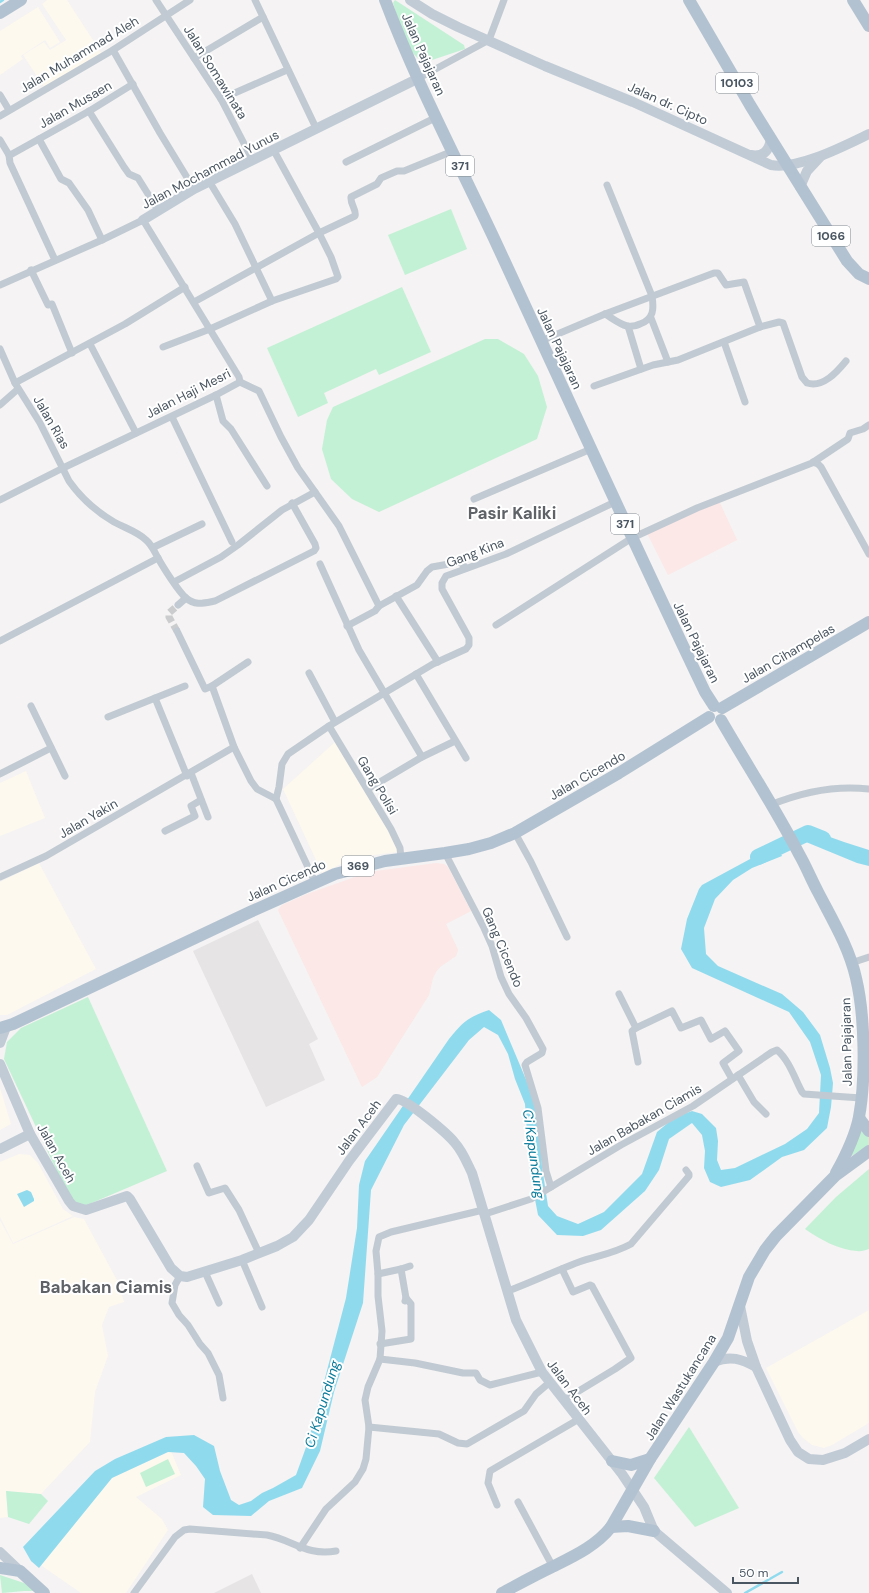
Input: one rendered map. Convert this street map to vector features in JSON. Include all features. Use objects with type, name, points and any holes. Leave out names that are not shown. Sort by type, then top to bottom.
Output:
[{"type":"main road","points":[[0,13],[21,0]]},
{"type":"main road","name":"Jalan Pajajaran","points":[[385,0],[418,78],[705,692],[770,805],[786,829],[852,963],[859,995],[863,1069],[859,1118],[849,1148],[835,1176]]},
{"type":"main road","name":"10103","points":[[688,0],[786,165]]},
{"type":"main road","points":[[853,0],[869,26]]},
{"type":"main road","name":"1066","points":[[786,165],[847,261],[859,274],[869,279]]},
{"type":"main road","name":"Jalan Cihampelas","points":[[717,713],[869,622]]},
{"type":"main road","name":"Jalan Cicendo","points":[[3,1027],[335,874],[358,866],[401,858],[446,853],[490,843],[515,833],[631,766],[717,713]]},
{"type":"main road","points":[[859,1118],[869,1131]]},
{"type":"main road","name":"Jalan Wastukancana","points":[[502,1593],[553,1567],[595,1543],[611,1527],[650,1459],[714,1362],[728,1338],[749,1277],[765,1250],[780,1231],[835,1176],[869,1151]]},
{"type":"main road","points":[[612,1461],[631,1465],[650,1459]]},
{"type":"main road","points":[[611,1527],[628,1526],[654,1531]]},
{"type":"main road","points":[[0,1568],[20,1571],[44,1593]]},
{"type":"street","name":"Jalan Somawinata","points":[[156,0],[221,99],[252,159]]},
{"type":"street","name":"Jalan Muhammad Aleh","points":[[0,116],[113,50],[190,0]]},
{"type":"street","points":[[255,0],[287,70],[316,128]]},
{"type":"street","name":"Jalan dr. Cipto","points":[[410,0],[432,14],[545,66],[633,102],[771,165],[786,165],[820,157]]},
{"type":"street","points":[[418,78],[489,40],[504,0]]},
{"type":"street","points":[[194,58],[263,17]]},
{"type":"street","name":"Jalan Musaen","points":[[9,155],[89,111],[133,84],[113,50]]},
{"type":"street","points":[[221,99],[287,70]]},
{"type":"street","name":"Jalan Mochammad Yunus","points":[[0,284],[102,240],[143,220],[209,181],[418,78]]},
{"type":"street","points":[[133,84],[160,133],[194,189]]},
{"type":"street","points":[[0,95],[9,110]]},
{"type":"street","points":[[89,111],[124,167],[129,174],[138,178],[158,210]]},
{"type":"street","points":[[346,162],[437,116]]},
{"type":"street","points":[[800,187],[807,171],[820,157],[869,134]]},
{"type":"street","points":[[39,139],[61,178],[69,183],[88,210],[102,240]]},
{"type":"street","points":[[749,155],[757,156],[765,154],[770,147],[771,139]]},
{"type":"street","points":[[0,140],[9,155],[10,163],[55,260]]},
{"type":"street","points":[[163,347],[210,329],[272,301],[338,277],[319,233],[274,149]]},
{"type":"street","points":[[194,302],[319,233],[355,216],[356,214],[350,201],[351,198],[377,184],[381,178],[397,171],[404,171],[453,151]]},
{"type":"street","points":[[209,181],[235,224],[272,301]]},
{"type":"street","points":[[607,185],[652,296],[654,308],[651,318],[668,362]]},
{"type":"street","name":"Jalan Haji Mesri","points":[[0,500],[63,468],[172,417],[240,382],[239,377],[143,220]]},
{"type":"street","points":[[32,270],[48,305],[52,304],[72,353]]},
{"type":"street","points":[[541,341],[605,314],[716,272],[726,285],[744,282],[760,327]]},
{"type":"street","points":[[0,404],[17,386],[41,368],[90,344],[185,287]]},
{"type":"street","points":[[605,314],[628,326],[634,326],[651,318]]},
{"type":"street","points":[[594,386],[641,369],[678,360],[760,327],[779,322],[783,323],[802,377],[807,383],[810,384],[820,382],[831,377],[846,361]]},
{"type":"street","points":[[628,326],[641,369]]},
{"type":"street","points":[[724,342],[745,402]]},
{"type":"street","points":[[90,344],[136,433]]},
{"type":"street","name":"Jalan Rias","points":[[0,348],[17,386],[40,423],[69,481],[85,500],[113,521],[141,536],[154,547]]},
{"type":"street","points":[[240,382],[259,391],[298,468],[339,526],[379,606]]},
{"type":"street","points":[[216,395],[223,421],[231,429],[267,486]]},
{"type":"street","points":[[172,417],[232,542]]},
{"type":"street","points":[[496,625],[632,538],[697,508],[813,462],[848,439],[850,433],[863,429],[869,425]]},
{"type":"street","points":[[474,499],[591,449]]},
{"type":"street","points":[[813,462],[818,464],[820,467],[869,554]]},
{"type":"street","points":[[174,582],[221,557],[292,503],[315,492]]},
{"type":"street","name":"Gang Kina","points":[[438,662],[466,649],[469,645],[469,638],[442,589],[442,583],[446,576],[506,554],[615,502]]},
{"type":"street","points":[[202,524],[154,547],[158,558],[186,598],[201,604],[215,601],[314,551],[316,548],[315,544],[292,503]]},
{"type":"street","points":[[0,641],[158,558]]},
{"type":"street","points":[[347,626],[417,585],[427,570],[432,567],[460,562],[466,568]]},
{"type":"street","points":[[320,564],[359,650],[422,757]]},
{"type":"street","points":[[276,800],[280,787],[282,764],[288,754],[332,724],[438,662],[396,596]]},
{"type":"street","points":[[178,606],[186,598]]},
{"type":"street","points":[[177,631],[205,689],[248,662]]},
{"type":"street","name":"Gang Polisi","points":[[309,673],[332,724],[391,829],[400,848],[401,858]]},
{"type":"street","points":[[416,674],[466,758]]},
{"type":"street","points":[[108,717],[185,686]]},
{"type":"street","points":[[212,686],[234,747],[251,781],[257,789],[276,800],[315,882]]},
{"type":"street","points":[[155,698],[208,817]]},
{"type":"street","points":[[31,706],[65,776]]},
{"type":"street","points":[[368,789],[422,757],[455,741]]},
{"type":"street","name":"Jalan Yakin","points":[[0,877],[46,856],[234,747]]},
{"type":"street","points":[[0,774],[52,748]]},
{"type":"street","points":[[770,805],[796,796],[817,791],[850,788],[869,789]]},
{"type":"street","points":[[165,830],[195,816],[191,806],[201,800]]},
{"type":"street","points":[[515,833],[567,937]]},
{"type":"street","name":"Gang Cicendo","points":[[446,853],[484,928],[494,952],[501,977],[509,994],[526,1018],[543,1047],[544,1051],[542,1053],[525,1064],[538,1108],[546,1171],[550,1188]]},
{"type":"street","points":[[852,963],[869,957]]},
{"type":"street","points":[[619,994],[636,1028]]},
{"type":"street","points":[[638,1062],[632,1031],[636,1028],[672,1011],[681,1028],[702,1020],[711,1039],[725,1031],[739,1051],[723,1063],[754,1102],[766,1114]]},
{"type":"street","name":"Jalan Cicendo","points":[[0,1043],[3,1027]]},
{"type":"street","name":"Jalan Babakan Ciamis","points":[[300,1548],[326,1509],[355,1482],[363,1469],[368,1448],[368,1427],[365,1400],[368,1387],[380,1359],[382,1331],[378,1296],[376,1251],[379,1237],[484,1212],[531,1199],[622,1145],[694,1106],[777,1050],[792,1071],[802,1092],[860,1098]]},
{"type":"street","name":"Jalan Aceh","points":[[0,1064],[30,1134],[73,1206],[86,1210],[127,1196],[171,1268],[180,1276],[187,1277],[242,1260],[277,1246],[293,1236],[302,1228],[393,1102],[399,1098],[420,1112],[447,1133],[463,1154],[472,1173],[516,1320],[542,1372],[612,1461],[632,1489],[644,1507],[654,1531],[727,1593]]},
{"type":"street","points":[[0,1149],[30,1134]]},
{"type":"street","points":[[197,1166],[209,1193],[225,1188],[246,1224],[259,1253]]},
{"type":"street","points":[[508,1291],[602,1254],[620,1250],[631,1244],[689,1176],[686,1170]]},
{"type":"street","points":[[242,1260],[262,1307]]},
{"type":"street","points":[[378,1274],[410,1266]]},
{"type":"street","points":[[380,1344],[409,1340],[412,1337],[411,1304],[405,1300],[401,1269]]},
{"type":"street","points":[[562,1269],[573,1292],[590,1285],[592,1286],[631,1358],[564,1400]]},
{"type":"street","points":[[205,1272],[219,1302]]},
{"type":"street","points":[[180,1276],[175,1285],[172,1303],[179,1315],[188,1324],[200,1344],[208,1353],[219,1375],[223,1398]]},
{"type":"street","points":[[740,1306],[747,1341],[756,1367],[790,1440],[798,1452],[809,1459],[824,1460],[845,1453],[869,1439]]},
{"type":"street","points":[[714,1362],[729,1358],[748,1362],[756,1367]]},
{"type":"street","points":[[380,1359],[415,1363],[463,1373],[476,1373],[482,1382],[490,1385],[542,1372]]},
{"type":"street","points":[[368,1427],[439,1434],[458,1443],[467,1444],[524,1411],[536,1394],[550,1382]]},
{"type":"street","points":[[497,1505],[488,1483],[490,1472],[579,1419]]},
{"type":"street","points":[[518,1502],[553,1567]]},
{"type":"street","points":[[134,1593],[176,1537],[184,1530],[190,1528],[266,1534],[275,1536],[300,1548],[318,1552],[336,1551]]},
{"type":"street","points":[[0,1552],[20,1571]]},
{"type":"shaded area","points":[[47,0],[67,0],[102,54],[44,87],[23,55],[44,42],[50,50],[66,40],[42,4]]},
{"type":"shaded area","points":[[38,7],[60,42],[50,48],[45,40],[21,56],[23,59],[0,75],[0,31]]},
{"type":"shaded area","points":[[719,501],[737,540],[668,575],[647,533]]},
{"type":"shaded area","points":[[335,742],[398,848],[397,852],[366,856],[341,864],[322,873],[283,789]]},
{"type":"shaded area","points":[[26,771],[45,818],[0,836],[0,783]]},
{"type":"shaded area","points":[[39,863],[96,969],[7,1015],[0,1015],[0,882]]},
{"type":"shaded area","points":[[436,863],[444,864],[448,867],[471,911],[446,924],[458,950],[456,956],[440,967],[436,972],[429,995],[377,1077],[362,1087],[278,910],[282,905],[307,894],[369,872]]},
{"type":"shaded area","points":[[258,920],[318,1039],[309,1044],[325,1080],[266,1107],[193,951]]},
{"type":"shaded area","points":[[0,1088],[11,1124],[0,1130]]},
{"type":"shaded area","points":[[19,1154],[30,1155],[38,1163],[63,1209],[73,1216],[13,1243],[0,1217],[0,1162]]},
{"type":"shaded area","points":[[74,1217],[84,1219],[118,1282],[124,1302],[109,1307],[102,1325],[108,1356],[95,1392],[90,1442],[41,1494],[6,1491],[8,1517],[0,1518],[0,1220],[13,1244]]},
{"type":"shaded area","points":[[869,1310],[869,1423],[832,1445],[824,1448],[812,1445],[798,1432],[766,1368]]},
{"type":"shaded area","points":[[171,1451],[181,1475],[136,1497],[162,1519],[168,1530],[126,1593],[81,1593],[42,1566],[41,1560],[97,1485]]},
{"type":"shaded area","points":[[252,1574],[261,1593],[214,1593]]},
{"type":"green space","points":[[395,0],[464,45],[465,49],[426,62],[420,60],[409,46],[401,28],[393,3]]},
{"type":"green space","points":[[451,209],[467,249],[405,275],[388,235]]},
{"type":"green space","points":[[402,287],[431,352],[379,375],[376,369],[324,393],[328,403],[298,417],[267,348]]},
{"type":"green space","points":[[485,339],[498,339],[524,354],[538,376],[547,407],[537,439],[379,512],[352,499],[331,479],[322,449],[327,420],[333,407]]},
{"type":"green space","points":[[88,997],[167,1171],[87,1205],[77,1205],[69,1197],[4,1059],[7,1042],[21,1028]]},
{"type":"green space","points":[[860,1124],[869,1135],[869,1145],[850,1157]]},
{"type":"green space","points":[[869,1169],[869,1249],[858,1251],[843,1249],[816,1237],[805,1229],[836,1197]]},
{"type":"green space","points":[[689,1427],[739,1508],[695,1527],[654,1478]]},
{"type":"green space","points":[[168,1459],[175,1474],[146,1487],[140,1473]]},
{"type":"green space","points":[[6,1491],[41,1494],[48,1501],[29,1524],[8,1517]]},
{"type":"green space","points":[[0,1575],[24,1583],[37,1591],[2,1593]]},
{"type":"water","points":[[799,830],[816,832],[869,850],[869,866],[857,863],[806,842]]},
{"type":"water","points":[[776,845],[782,856],[752,868],[733,880],[715,899],[704,928],[706,954],[718,966],[782,994],[803,1012],[820,1035],[833,1083],[827,1128],[804,1150],[782,1157],[750,1180],[721,1187],[710,1182],[704,1168],[705,1151],[702,1135],[692,1123],[669,1139],[659,1170],[645,1191],[601,1230],[583,1236],[557,1235],[538,1215],[530,1173],[525,1104],[515,1079],[508,1054],[498,1035],[484,1027],[469,1040],[404,1125],[371,1190],[363,1303],[334,1392],[320,1451],[302,1488],[269,1501],[251,1516],[213,1515],[203,1507],[205,1479],[196,1466],[184,1453],[168,1452],[112,1478],[39,1568],[31,1561],[23,1547],[95,1471],[115,1459],[166,1437],[194,1435],[214,1446],[220,1471],[231,1500],[239,1505],[251,1501],[262,1493],[296,1475],[309,1439],[346,1298],[357,1228],[359,1185],[365,1161],[449,1039],[462,1024],[476,1015],[489,1010],[501,1020],[538,1108],[542,1167],[548,1206],[557,1216],[578,1224],[604,1212],[642,1174],[657,1132],[675,1117],[692,1111],[702,1114],[716,1128],[718,1141],[717,1160],[721,1170],[735,1168],[785,1144],[807,1129],[819,1113],[821,1075],[810,1042],[789,1012],[692,968],[681,949],[687,919],[702,885]]},
{"type":"water","points":[[27,1190],[31,1192],[34,1201],[24,1207],[17,1194]]},
{"type":"waterway","name":"Ci Kapundung","points":[[758,857],[808,833],[823,839]]},
{"type":"waterway","points":[[745,1593],[782,1572]]},
{"type":"tunnel","points":[[177,631],[169,617],[169,613],[178,605]]},
{"type":"district","name":"Pasir Kaliki","points":[[512,513]]},
{"type":"district","name":"Babakan Ciamis","points":[[106,1287]]}]
